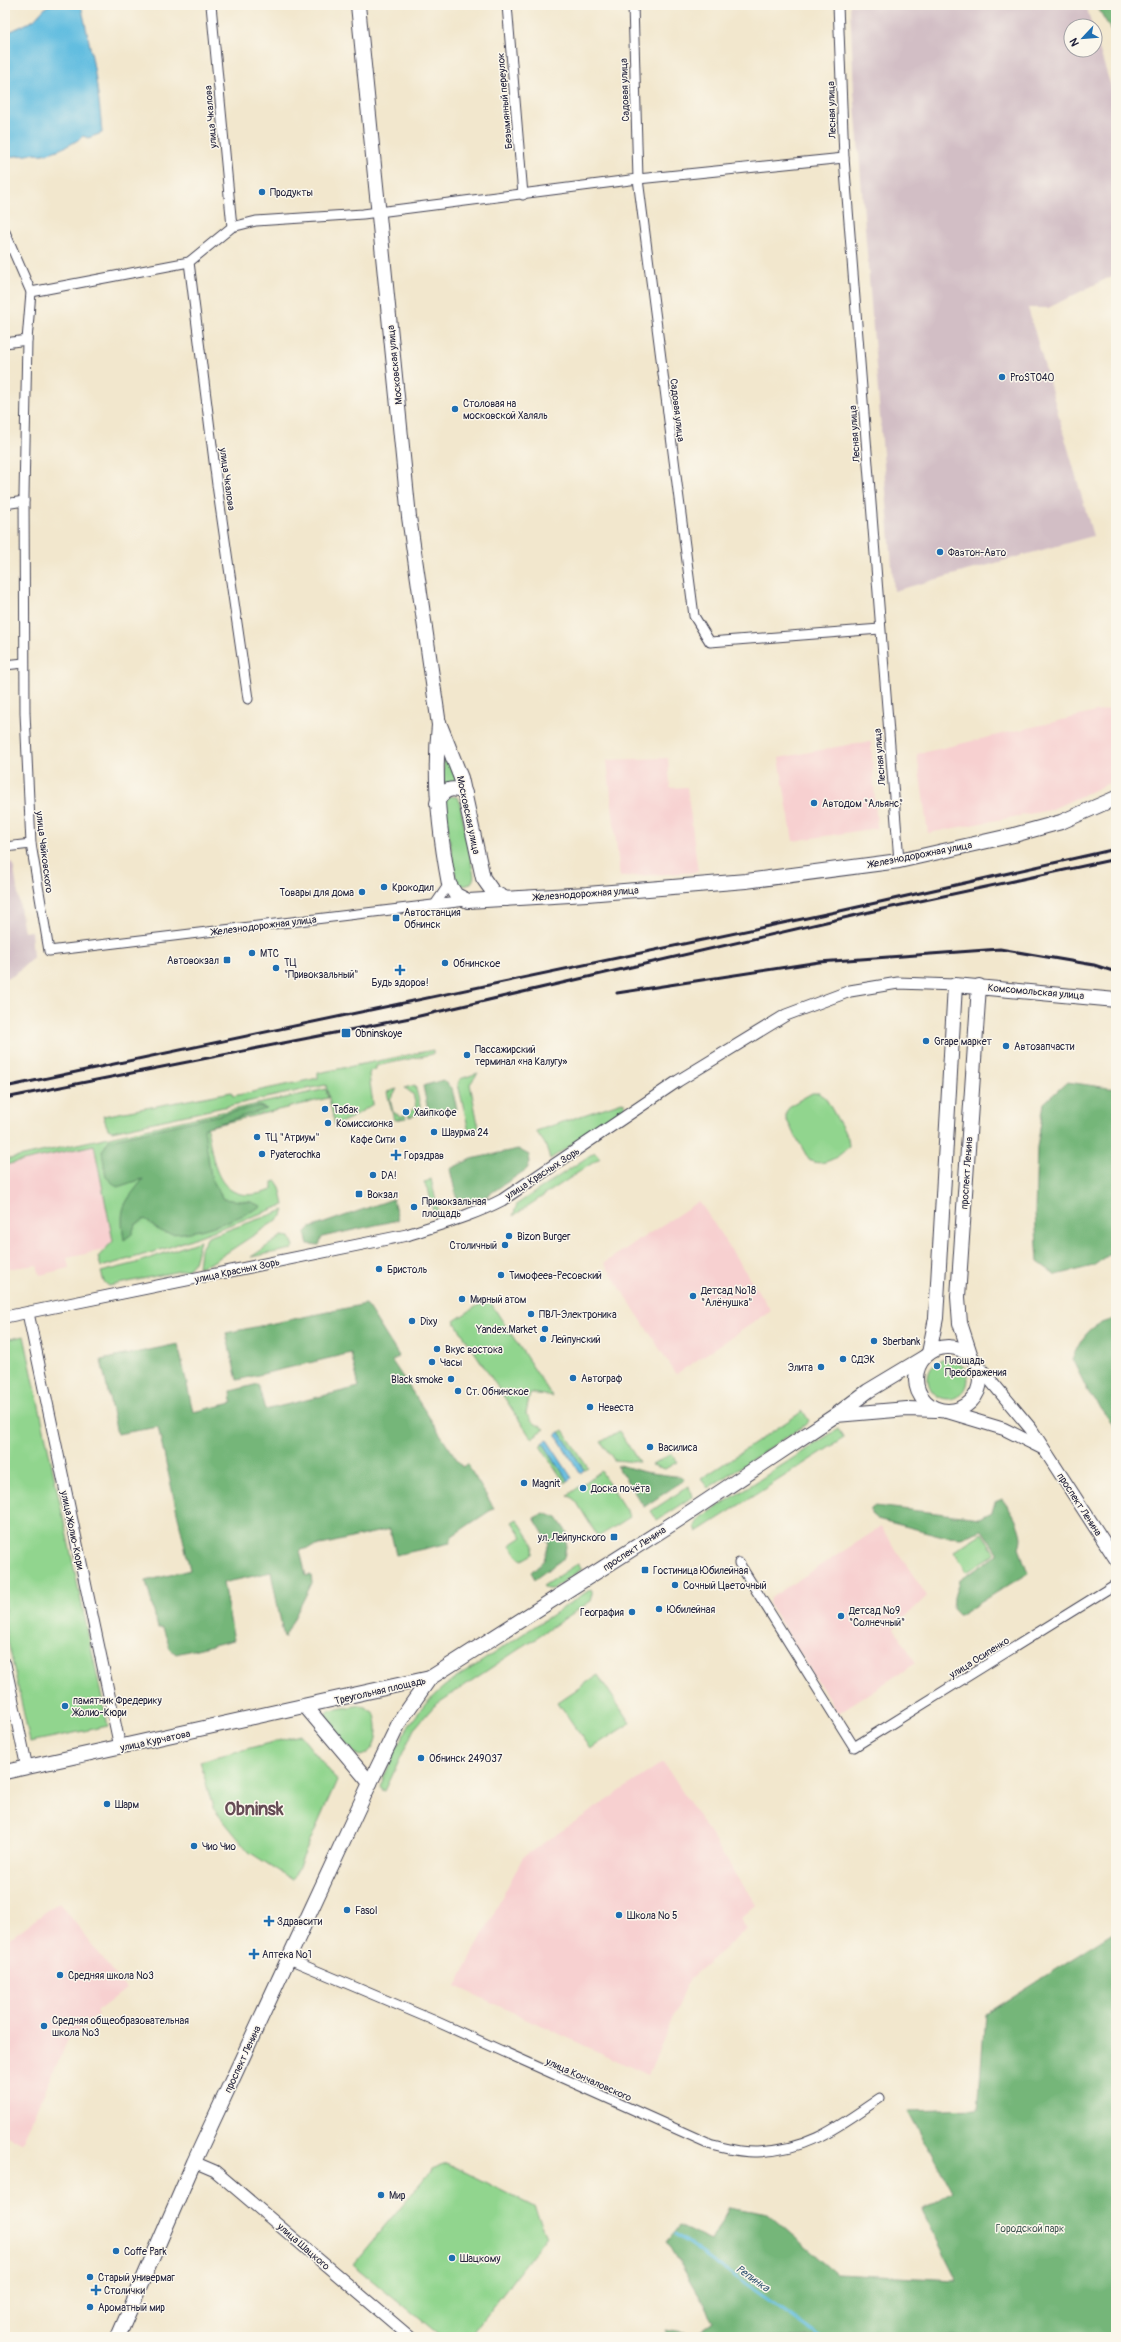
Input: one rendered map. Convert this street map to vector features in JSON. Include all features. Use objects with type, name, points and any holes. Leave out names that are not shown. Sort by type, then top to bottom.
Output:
[{"type":"main road","name":"Московская улица","points":[[358,5],[409,517],[439,725],[435,759],[437,803],[450,884]]},
{"type":"main road","name":"Московская улица","points":[[439,725],[456,762],[465,793],[483,878],[493,892],[506,899]]},
{"type":"main road","points":[[437,803],[440,795],[448,790],[456,788],[465,793]]},
{"type":"main road","name":"Железнодорожная улица","points":[[468,901],[746,881],[899,860],[1014,835],[1061,822],[1116,798]]},
{"type":"main road","points":[[450,884],[456,895],[468,901],[478,895],[483,878]]},
{"type":"main road","points":[[926,1355],[936,1349],[951,1347],[958,1348],[974,1360],[980,1378],[977,1393],[967,1405],[952,1411],[941,1410],[924,1401],[916,1387],[916,1372],[926,1355],[936,1318],[955,985]]},
{"type":"main road","name":"Комсомольская улица","points":[[955,985],[979,986],[1116,1000]]},
{"type":"main road","name":"проспект Ленина","points":[[979,986],[958,1298],[960,1323],[974,1360],[1031,1429],[1116,1560]]},
{"type":"main road","name":"проспект Ленина","points":[[430,1678],[678,1520],[836,1415],[868,1391],[926,1355]]},
{"type":"main road","name":"проспект Ленина","points":[[836,1415],[907,1409],[941,1410],[996,1426],[1043,1449]]},
{"type":"main road","name":"Треугольная площадь","points":[[306,1707],[430,1678]]},
{"type":"main road","name":"Треугольная площадь","points":[[370,1783],[400,1721],[430,1678]]},
{"type":"main road","points":[[306,1707],[370,1783]]},
{"type":"main road","name":"улица Курчатова","points":[[5,1772],[306,1707]]},
{"type":"main road","name":"проспект Ленина","points":[[118,2337],[194,2162],[289,1959],[297,1937],[370,1783]]},
{"type":"street","name":"улица Чкалова","points":[[211,5],[232,228]]},
{"type":"street","name":"Безымянный переулок","points":[[507,5],[523,195]]},
{"type":"street","name":"Садовая улица","points":[[632,5],[638,179],[694,616],[710,642],[880,629]]},
{"type":"street","name":"Лесная улица","points":[[838,5],[844,158],[899,860]]},
{"type":"street","points":[[31,292],[189,262],[232,228],[256,221],[379,212],[523,195],[638,179],[844,158]]},
{"type":"street","name":"улица Чайковского","points":[[5,232],[31,292],[27,340],[24,501],[24,663],[31,844],[49,952]]},
{"type":"street","name":"улица Чкалова","points":[[189,262],[217,485],[248,698]]},
{"type":"street","points":[[5,343],[27,340]]},
{"type":"street","points":[[5,504],[24,501]]},
{"type":"street","points":[[5,665],[24,663]]},
{"type":"street","points":[[5,847],[31,844]]},
{"type":"street","points":[[436,903],[450,884]]},
{"type":"street","name":"Железнодорожная улица","points":[[49,952],[436,903],[468,901]]},
{"type":"street","name":"улица Красных Зорь","points":[[5,1317],[400,1236],[448,1223],[479,1212],[502,1200],[678,1081],[786,1014],[850,991],[898,983],[955,985]]},
{"type":"street","name":"улица Жолио-Кюри","points":[[28,1312],[120,1747]]},
{"type":"street","name":"улица Осипенко","points":[[739,1562],[854,1748],[1116,1584]]},
{"type":"street","points":[[5,1664],[27,1768]]},
{"type":"street","name":"улица Кончаловского","points":[[289,1959],[433,2020],[712,2145],[756,2152],[793,2148],[822,2137],[880,2098]]},
{"type":"street","name":"улица Шацкого","points":[[194,2162],[214,2171],[410,2337]]},
{"type":"shaded area","points":[[850,5],[1086,5],[1090,18],[1063,18],[1063,58],[1102,58],[1116,103],[1116,274],[1048,308],[1028,308],[1093,536],[894,591],[854,91]]},
{"type":"shaded area","points":[[1109,709],[1116,746],[1116,780],[1050,810],[928,833],[917,754]]},
{"type":"shaded area","points":[[871,742],[877,828],[793,841],[779,758],[857,743]]},
{"type":"shaded area","points":[[668,758],[670,788],[687,787],[698,872],[620,877],[607,760]]},
{"type":"shaded area","points":[[13,863],[24,932],[31,931],[33,958],[13,976],[5,978],[5,864]]},
{"type":"shaded area","points":[[94,1145],[113,1241],[103,1250],[67,1258],[69,1268],[40,1275],[37,1265],[5,1269],[5,1165]]},
{"type":"shaded area","name":"Детсад №18 \"Алёнушка\"","points":[[699,1201],[771,1311],[676,1374],[604,1263]]},
{"type":"shaded area","name":"Детсад №9 \"Солнечный\"","points":[[881,1527],[927,1596],[894,1628],[916,1663],[838,1713],[769,1604],[770,1598]]},
{"type":"shaded area","name":"Школа № 5","points":[[663,1762],[756,1905],[740,1919],[747,1929],[690,1978],[648,2075],[456,1986],[523,1857]]},
{"type":"shaded area","name":"Средняя общеобразовательная школа №3","points":[[59,1902],[126,1989],[96,2012],[98,2015],[69,2037],[22,2143],[5,2135],[5,1935],[9,1939]]},
{"type":"green space","points":[[1096,5],[1116,5],[1116,38]]},
{"type":"green space","points":[[444,749],[458,784],[443,784]]},
{"type":"green space","points":[[448,796],[457,797],[459,799],[474,876],[468,885],[461,885],[456,880],[444,802]]},
{"type":"green space","points":[[433,1050],[433,1054],[376,1066],[376,1069],[370,1071],[369,1075],[373,1104],[351,1118],[335,1125],[326,1085],[112,1131],[108,1129],[103,1116],[231,1092],[233,1096],[318,1078],[318,1073]]},
{"type":"green space","points":[[478,1073],[470,1084],[479,1129],[469,1131],[458,1084],[460,1079]]},
{"type":"green space","points":[[443,1080],[452,1089],[457,1109],[429,1115],[423,1086]]},
{"type":"green space","points":[[1067,1082],[1116,1089],[1116,1250],[1093,1266],[1056,1275],[1038,1262],[1035,1213],[1037,1147],[1044,1103]]},
{"type":"green space","points":[[415,1085],[422,1113],[409,1117],[408,1114],[416,1106],[413,1094],[405,1088]]},
{"type":"green space","points":[[326,1089],[328,1098],[207,1127],[216,1170],[222,1181],[230,1189],[240,1194],[254,1194],[272,1190],[272,1182],[276,1181],[280,1187],[284,1205],[164,1249],[101,1267],[98,1257],[113,1241],[94,1145],[5,1165],[5,1160]]},
{"type":"green space","points":[[397,1089],[390,1099],[393,1112],[400,1116],[405,1115],[406,1118],[394,1120],[387,1092]]},
{"type":"green space","points":[[812,1093],[819,1093],[825,1097],[848,1138],[849,1146],[836,1157],[819,1163],[809,1160],[786,1119],[786,1112],[791,1105]]},
{"type":"green space","points":[[622,1102],[625,1103],[625,1110],[550,1159],[545,1144],[536,1131]]},
{"type":"green space","points":[[259,1106],[267,1109],[204,1128],[211,1177],[223,1199],[251,1202],[261,1206],[227,1222],[184,1233],[172,1234],[162,1232],[145,1219],[135,1225],[132,1234],[124,1240],[122,1220],[124,1207],[143,1179],[117,1187],[106,1177],[102,1151],[109,1140]]},
{"type":"green space","points":[[518,1149],[529,1155],[530,1163],[527,1169],[485,1197],[462,1204],[457,1200],[450,1169],[471,1159]]},
{"type":"green space","points":[[595,1152],[600,1158],[513,1216],[517,1204]]},
{"type":"green space","points":[[431,1179],[439,1215],[434,1216],[429,1192],[424,1183]]},
{"type":"green space","points":[[393,1199],[398,1220],[322,1237],[319,1245],[308,1244],[305,1233],[310,1228]]},
{"type":"green space","points":[[284,1210],[282,1216],[277,1220],[211,1263],[198,1267],[200,1250],[208,1237]]},
{"type":"green space","points":[[282,1236],[290,1237],[294,1246],[292,1249],[251,1257]]},
{"type":"green space","points":[[200,1241],[194,1263],[189,1269],[109,1286],[104,1282],[101,1272],[133,1264]]},
{"type":"green space","points":[[488,1299],[552,1396],[530,1393],[526,1414],[534,1423],[545,1429],[531,1438],[454,1321]]},
{"type":"green space","points":[[366,1304],[399,1356],[392,1361],[462,1467],[467,1464],[494,1508],[452,1536],[450,1543],[396,1555],[390,1529],[300,1550],[306,1576],[311,1575],[312,1583],[284,1638],[271,1572],[223,1583],[234,1640],[176,1654],[170,1649],[163,1628],[158,1628],[146,1581],[190,1570],[158,1427],[117,1434],[101,1360],[178,1344],[193,1412],[232,1403],[231,1391],[258,1384],[265,1410],[359,1387],[351,1353],[237,1380],[226,1333]]},
{"type":"green space","points":[[1116,1319],[1116,1428],[1089,1393],[1072,1359],[1079,1344],[1088,1332],[1100,1324]]},
{"type":"green space","points":[[24,1336],[108,1726],[30,1742],[5,1628],[5,1340]]},
{"type":"green space","points":[[944,1359],[952,1359],[959,1362],[965,1368],[968,1379],[965,1390],[959,1396],[952,1399],[944,1399],[937,1396],[931,1390],[928,1383],[928,1375],[931,1368],[937,1362]]},
{"type":"green space","points":[[803,1411],[809,1421],[805,1425],[708,1488],[701,1479]]},
{"type":"green space","points":[[838,1429],[844,1438],[697,1532],[695,1526],[699,1519]]},
{"type":"green space","points":[[563,1430],[588,1468],[584,1470],[560,1432]]},
{"type":"green space","points":[[619,1431],[639,1462],[614,1460],[601,1442]]},
{"type":"green space","points":[[543,1443],[568,1481],[565,1483],[540,1446]]},
{"type":"green space","points":[[671,1454],[677,1462],[665,1469],[652,1465]]},
{"type":"green space","points":[[620,1465],[644,1472],[682,1477],[684,1480],[644,1507],[617,1466]]},
{"type":"green space","points":[[601,1471],[630,1517],[598,1537],[576,1501],[568,1495]]},
{"type":"green space","points":[[689,1486],[692,1497],[657,1520],[651,1511]]},
{"type":"green space","points":[[1002,1499],[1017,1522],[1021,1535],[1019,1548],[1028,1573],[962,1614],[958,1614],[953,1609],[954,1597],[959,1581],[998,1554],[982,1530],[961,1538],[947,1537],[877,1519],[871,1514],[871,1509],[875,1506],[980,1518],[992,1512],[995,1502]]},
{"type":"green space","points":[[544,1513],[557,1518],[568,1534],[564,1558],[535,1579],[531,1572],[544,1560],[549,1543],[534,1518]]},
{"type":"green space","points":[[517,1519],[534,1545],[533,1554],[522,1560],[517,1556],[510,1545],[522,1537],[512,1522]]},
{"type":"green space","points":[[982,1533],[995,1554],[967,1572],[954,1551]]},
{"type":"green space","points":[[578,1563],[582,1569],[552,1589],[547,1589],[543,1586]]},
{"type":"green space","points":[[591,1589],[593,1594],[591,1601],[434,1706],[414,1729],[385,1791],[382,1790],[380,1787],[392,1757],[406,1731],[423,1707],[434,1696],[446,1685]]},
{"type":"green space","points":[[598,1675],[630,1723],[590,1749],[558,1702]]},
{"type":"green space","points":[[362,1705],[374,1713],[377,1732],[374,1745],[371,1750],[360,1756],[355,1754],[338,1734],[327,1718],[326,1714],[330,1710]]},
{"type":"green space","points":[[300,1735],[337,1780],[293,1880],[249,1852],[213,1808],[200,1761]]},
{"type":"green space","name":"Городской парк","points":[[1116,1931],[1116,2337],[668,2337],[665,2330],[695,2335],[714,2321],[667,2241],[679,2226],[711,2241],[729,2207],[768,2214],[837,2274],[957,2280],[922,2210],[952,2191],[908,2111],[978,2109],[985,2014]]},
{"type":"green space","points":[[447,2163],[534,2207],[547,2236],[469,2337],[442,2337],[353,2264],[432,2169]]},
{"type":"water","points":[[48,5],[81,5],[94,69],[102,133],[88,138],[83,136],[58,150],[43,154],[32,153],[28,155],[5,157],[5,34],[34,20]]},
{"type":"water","points":[[560,1432],[584,1470],[580,1473],[556,1435]]},
{"type":"water","points":[[547,1440],[572,1478],[568,1481],[543,1443]]},
{"type":"waterway","name":"Репинка","points":[[675,2234],[821,2337]]},
{"type":"railway","points":[[5,1087],[840,911],[1116,849]]},
{"type":"railway","points":[[5,1098],[415,1017],[878,910],[1116,859]]},
{"type":"railway","points":[[617,993],[819,962],[1000,949],[1094,965],[1116,972]]},
{"type":"place","name":"Продукты","points":[[262,192]]},
{"type":"place","name":"ProSTO40","points":[[1002,377]]},
{"type":"place","name":"Столовая на московской Халяль","points":[[455,409]]},
{"type":"place","name":"Фаэтон-Авто","points":[[940,552]]},
{"type":"place","name":"Автодом \"Альянс\"","points":[[814,803]]},
{"type":"place","name":"Крокодил","points":[[384,887]]},
{"type":"place","name":"Товары для дома","points":[[362,892]]},
{"type":"place","name":"Автостанция Обнинск","points":[[396,918]]},
{"type":"place","name":"МТС","points":[[252,953]]},
{"type":"place","name":"Автовокзал","points":[[227,960]]},
{"type":"place","name":"Обнинское","points":[[445,963]]},
{"type":"place","name":"ТЦ \"Привокзальный\"","points":[[276,968]]},
{"type":"place","name":"Будь здоров!","points":[[400,970]]},
{"type":"place","name":"Obninskoye","points":[[346,1033]]},
{"type":"place","name":"Grape маркет","points":[[926,1041]]},
{"type":"place","name":"Автозапчасти","points":[[1006,1046]]},
{"type":"place","name":"Пассажирский терминал «на Калугу»","points":[[467,1055]]},
{"type":"place","name":"Табак","points":[[325,1109]]},
{"type":"place","name":"Хайпкофе","points":[[406,1112]]},
{"type":"place","name":"Комиссионка","points":[[328,1123]]},
{"type":"place","name":"Шаурма 24","points":[[434,1132]]},
{"type":"place","name":"ТЦ \"Атриум\"","points":[[257,1137]]},
{"type":"place","name":"Кафе Сити","points":[[403,1139]]},
{"type":"place","name":"Pyaterochka","points":[[262,1154]]},
{"type":"place","name":"Горздрав","points":[[396,1155]]},
{"type":"place","name":"DA!","points":[[373,1175]]},
{"type":"place","name":"Вокзал","points":[[359,1194]]},
{"type":"place","name":"Привокзальная площадь","points":[[414,1207]]},
{"type":"place","name":"Bizon Burger","points":[[509,1236]]},
{"type":"place","name":"Столичный","points":[[505,1245]]},
{"type":"place","name":"Бристоль","points":[[379,1269]]},
{"type":"place","name":"Тимофеев-Ресовский","points":[[501,1275]]},
{"type":"place","name":"Детсад №18 \"Алёнушка\"","points":[[693,1296]]},
{"type":"place","name":"Мирный атом","points":[[462,1299]]},
{"type":"place","name":"ПВЛ-Электроника","points":[[531,1314]]},
{"type":"place","name":"Dixy","points":[[412,1321]]},
{"type":"place","name":"Yandex.Market","points":[[545,1329]]},
{"type":"place","name":"Лейпунский","points":[[543,1339]]},
{"type":"place","name":"Sberbank","points":[[874,1341]]},
{"type":"place","name":"Вкус востока","points":[[437,1349]]},
{"type":"place","name":"СДЭК","points":[[843,1359]]},
{"type":"place","name":"Часы","points":[[432,1362]]},
{"type":"place","name":"Площадь Преображения","points":[[937,1366]]},
{"type":"place","name":"Элита","points":[[821,1367]]},
{"type":"place","name":"Автограф","points":[[573,1378]]},
{"type":"place","name":"Black smoke","points":[[451,1379]]},
{"type":"place","name":"Ст. Обнинское","points":[[458,1391]]},
{"type":"place","name":"Невеста","points":[[590,1407]]},
{"type":"place","name":"Василиса","points":[[650,1447]]},
{"type":"place","name":"Magnit","points":[[524,1483]]},
{"type":"place","name":"Доска почёта","points":[[583,1488]]},
{"type":"place","name":"ул. Лейпунского","points":[[614,1537]]},
{"type":"place","name":"Гостиница Юбилейная","points":[[645,1570]]},
{"type":"place","name":"Сочный Цветочный","points":[[675,1585]]},
{"type":"place","name":"Юбилейная","points":[[659,1609]]},
{"type":"place","name":"География","points":[[632,1612]]},
{"type":"place","name":"Детсад №9 \"Солнечный\"","points":[[841,1616]]},
{"type":"place","name":"памятник Фредерику Жолио-Кюри","points":[[65,1706]]},
{"type":"place","name":"Обнинск 249037","points":[[421,1758]]},
{"type":"place","name":"Шарм","points":[[107,1804]]},
{"type":"place","name":"Чио Чио","points":[[194,1846]]},
{"type":"place","name":"Fasol","points":[[347,1910]]},
{"type":"place","name":"Школа № 5","points":[[619,1915]]},
{"type":"place","name":"Здравсити","points":[[269,1921]]},
{"type":"place","name":"Аптека №1","points":[[254,1954]]},
{"type":"place","name":"Средняя школа №3","points":[[60,1975]]},
{"type":"place","name":"Средняя общеобразовательная школа №3","points":[[44,2026]]},
{"type":"place","name":"Мир","points":[[381,2195]]},
{"type":"place","name":"Coffe Park","points":[[116,2251]]},
{"type":"place","name":"Шацкому","points":[[452,2258]]},
{"type":"place","name":"Старый универмаг","points":[[90,2277]]},
{"type":"place","name":"Столички","points":[[96,2290]]},
{"type":"place","name":"Ароматный мир","points":[[90,2307]]},
{"type":"district","name":"Obninsk","points":[[254,1809]]}]
